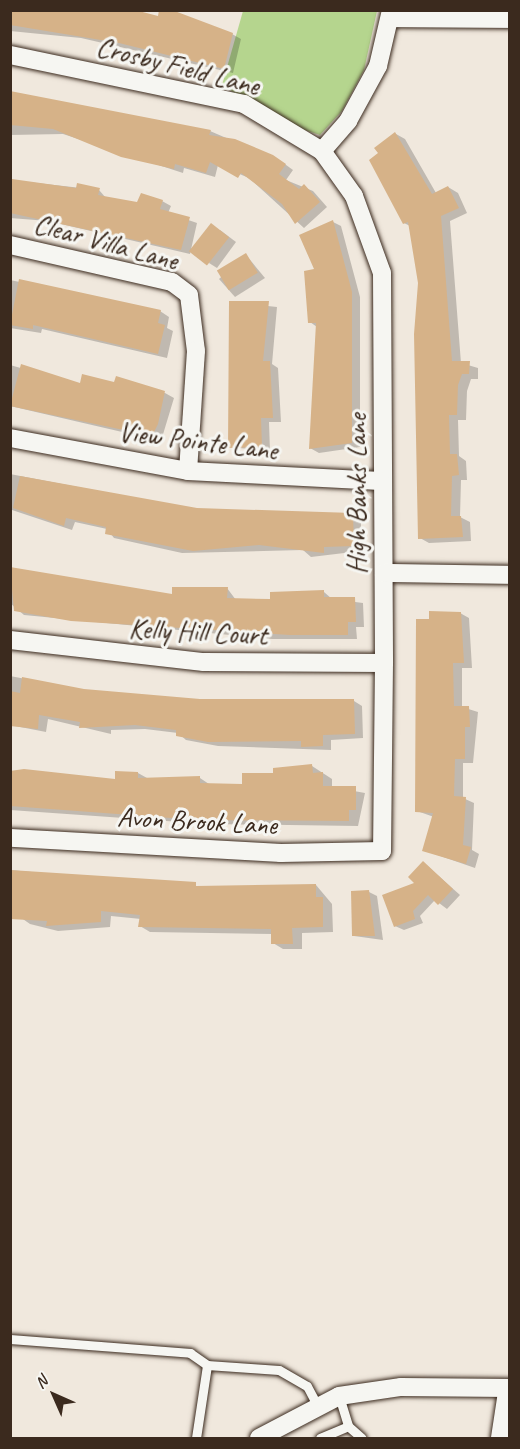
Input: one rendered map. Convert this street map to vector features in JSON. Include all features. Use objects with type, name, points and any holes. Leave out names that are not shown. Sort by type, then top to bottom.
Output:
[{"type":"main road","points":[[502,1438],[510,1390]]},
{"type":"street","points":[[322,151],[348,121],[378,66],[391,14],[510,19]]},
{"type":"street","name":"Crosby Field Lane","points":[[10,56],[244,104],[322,151]]},
{"type":"street","name":"High Banks Lane","points":[[322,151],[369,227],[382,273],[381,481],[384,573],[382,851]]},
{"type":"street","name":"Clear Villa Lane","points":[[10,245],[172,282],[189,295],[196,351],[188,471]]},
{"type":"street","name":"View Pointe Lane","points":[[10,438],[188,471],[381,481]]},
{"type":"street","points":[[384,573],[510,575]]},
{"type":"street","name":"Kelly Hill Court","points":[[10,640],[150,658],[384,663]]},
{"type":"street","name":"Avon Brook Lane","points":[[10,838],[281,853],[382,851]]},
{"type":"street","points":[[259,1438],[316,1403],[339,1396],[401,1387],[510,1390]]},
{"type":"lane","points":[[10,1339],[190,1353],[207,1365],[279,1370],[307,1386],[316,1403]]},
{"type":"lane","points":[[196,1438],[207,1365]]},
{"type":"lane","points":[[339,1396],[348,1426],[362,1438]]},
{"type":"lane","points":[[320,1438],[348,1426]]},
{"type":"green space","points":[[243,11],[377,11],[364,70],[342,111],[320,135],[280,122],[222,85]]},
{"type":"building","points":[[10,10],[135,10],[158,16],[159,10],[172,10],[233,33],[224,69],[119,43],[10,25]]},
{"type":"building","points":[[10,91],[211,130],[209,135],[235,139],[273,155],[286,164],[279,174],[299,189],[304,184],[320,202],[295,224],[282,204],[241,173],[238,178],[210,162],[206,173],[175,164],[174,169],[121,157],[53,129],[10,125]]},
{"type":"building","points":[[395,132],[432,194],[448,186],[459,208],[441,216],[452,361],[470,361],[469,374],[462,374],[458,385],[457,415],[449,415],[450,454],[457,454],[459,475],[452,476],[451,516],[461,516],[463,537],[418,539],[414,334],[418,283],[408,222],[403,224],[369,160],[378,153],[374,148]]},
{"type":"building","points":[[12,179],[76,188],[77,183],[100,188],[98,195],[137,202],[141,193],[163,200],[160,209],[190,217],[181,250],[10,213]]},
{"type":"building","points":[[333,220],[352,292],[352,443],[309,449],[316,323],[308,323],[304,271],[314,269],[299,235]]},
{"type":"building","points":[[211,223],[229,237],[207,266],[189,251]]},
{"type":"building","points":[[246,253],[258,273],[229,290],[217,271]]},
{"type":"building","points":[[19,279],[161,310],[158,323],[165,325],[158,354],[33,325],[33,329],[10,325]]},
{"type":"building","points":[[229,301],[269,301],[263,361],[270,361],[273,418],[261,418],[262,447],[228,448]]},
{"type":"building","points":[[21,364],[80,383],[82,374],[114,382],[116,376],[165,391],[158,424],[152,436],[10,406]]},
{"type":"building","points":[[20,476],[197,508],[353,513],[354,546],[324,547],[324,553],[259,545],[193,551],[105,534],[106,527],[66,518],[64,526],[13,508]]},
{"type":"building","points":[[10,567],[172,594],[172,587],[228,587],[227,598],[270,599],[270,592],[324,590],[324,597],[355,597],[356,622],[348,622],[348,635],[290,635],[71,621],[14,611]]},
{"type":"building","points":[[429,611],[461,612],[464,663],[453,663],[454,706],[469,706],[470,727],[465,727],[465,759],[455,759],[454,796],[466,797],[463,845],[471,847],[466,864],[422,851],[433,813],[415,812],[416,619],[429,619]]},
{"type":"building","points":[[22,677],[84,689],[200,699],[354,699],[355,734],[323,735],[323,746],[301,747],[301,741],[208,742],[176,736],[176,730],[135,725],[79,728],[80,722],[39,715],[38,729],[10,726],[10,691],[20,693]]},
{"type":"building","points":[[312,764],[313,773],[323,772],[323,786],[356,786],[356,810],[349,810],[349,821],[198,820],[10,806],[10,771],[24,769],[115,779],[115,771],[138,772],[138,778],[200,776],[200,783],[242,784],[242,773],[273,773],[273,768]]},
{"type":"building","points":[[423,861],[453,889],[438,905],[428,895],[413,911],[415,919],[394,927],[382,895],[414,883],[408,877]]},
{"type":"building","points":[[10,870],[196,882],[196,886],[316,884],[316,897],[323,897],[323,927],[292,928],[293,944],[271,944],[271,929],[138,927],[140,915],[101,911],[101,922],[46,926],[47,921],[10,919]]},
{"type":"building","points":[[369,890],[375,936],[352,936],[351,891]]}]
